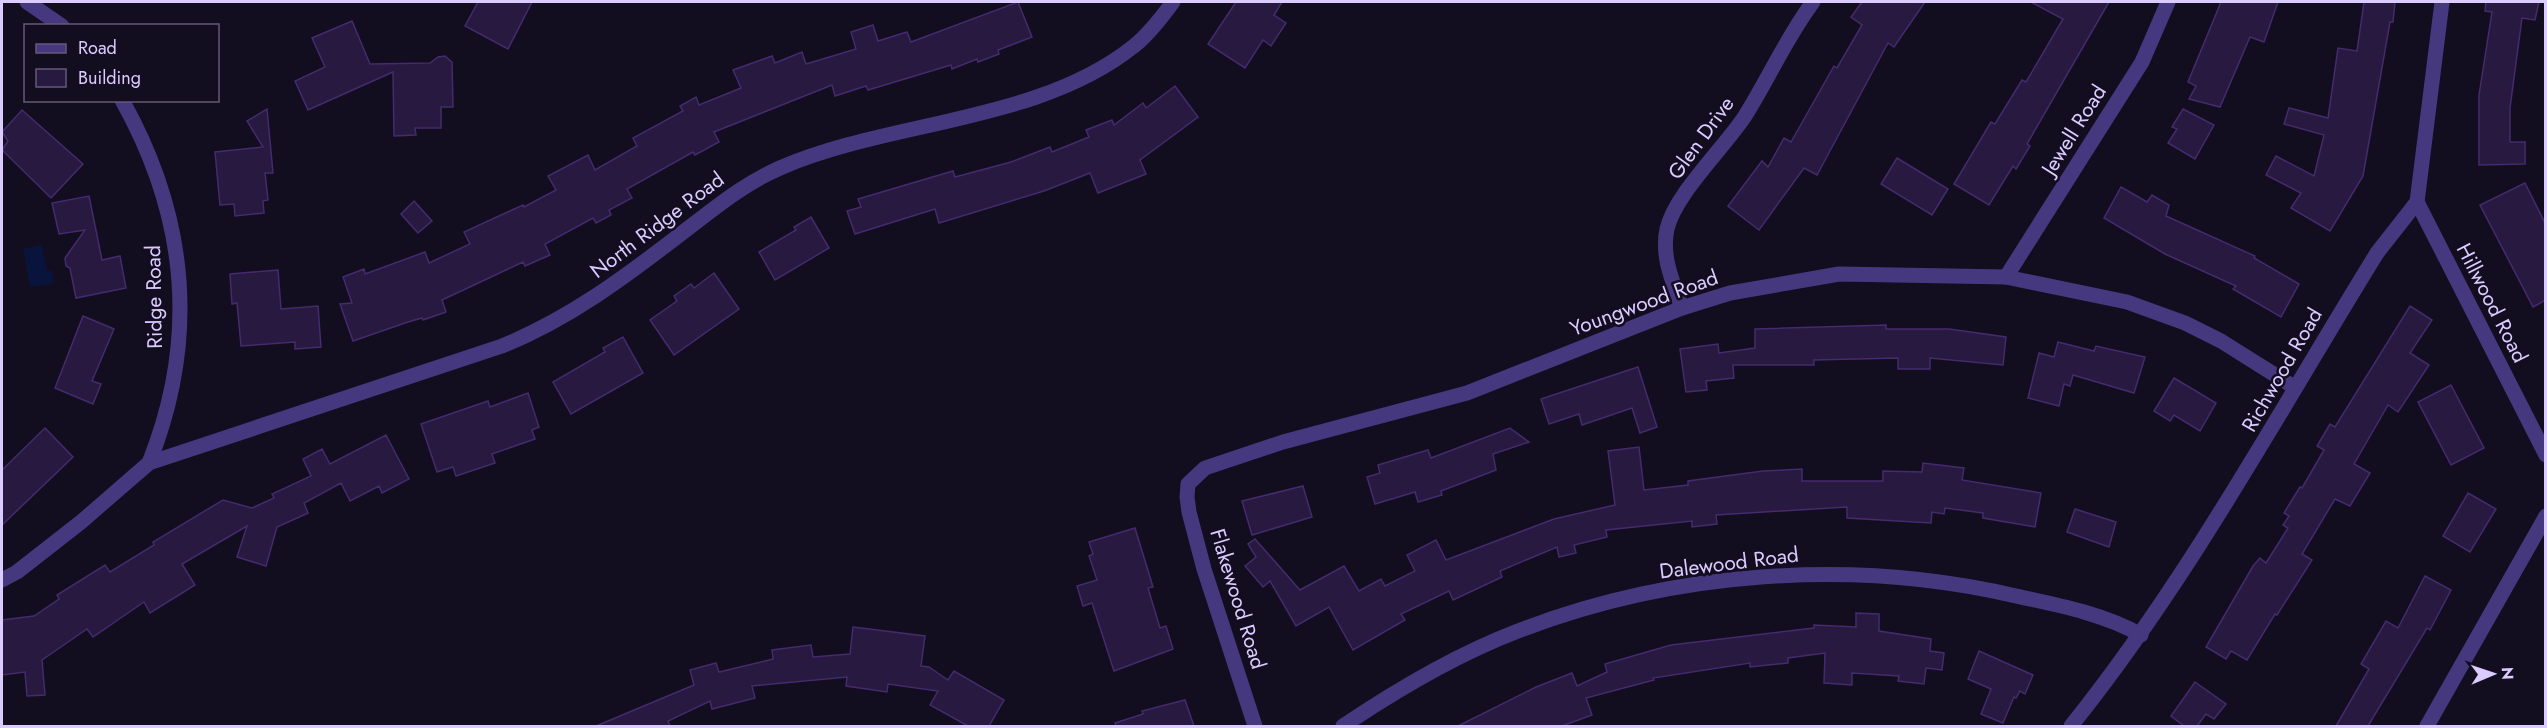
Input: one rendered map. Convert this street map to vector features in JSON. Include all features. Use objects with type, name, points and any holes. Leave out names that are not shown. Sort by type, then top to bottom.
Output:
[{"type":"street","points":[[27,2],[59,24]]},
{"type":"street","name":"North Ridge Road","points":[[149,464],[502,346],[542,330],[616,283],[753,181],[830,150],[956,120],[1068,85],[1102,69],[1135,45],[1173,2]]},
{"type":"street","name":"Glen Drive","points":[[1682,308],[1668,268],[1664,247],[1667,227],[1674,212],[1745,116],[1784,44],[1813,2]]},
{"type":"street","name":"Jewell Road","points":[[2006,277],[2142,62],[2168,2]]},
{"type":"street","points":[[2417,202],[2442,2]]},
{"type":"street","name":"Ridge Road","points":[[123,102],[161,180],[178,257],[178,349],[171,401],[149,464]]},
{"type":"street","name":"Richwood Road","points":[[2071,726],[2141,635],[2266,438],[2294,387],[2377,253],[2417,202]]},
{"type":"street","name":"Hillwood Road","points":[[2417,202],[2546,455]]},
{"type":"street","name":"Youngwood Road","points":[[1188,484],[1205,468],[1283,442],[1467,393],[1682,308],[1730,293],[1839,274],[2006,277],[2127,302],[2166,315],[2221,341],[2294,387]]},
{"type":"street","points":[[2,580],[16,572],[81,522],[149,464]]},
{"type":"street","name":"Flakewood Road","points":[[1188,484],[1189,512],[1204,569],[1255,726]]},
{"type":"street","points":[[2427,726],[2546,516]]},
{"type":"street","name":"Dalewood Road","points":[[1343,726],[1426,674],[1517,631],[1610,603],[1740,579],[1839,574],[1946,582],[2052,604],[2122,625],[2141,635]]},
{"type":"water","points":[[42,245],[47,271],[52,271],[54,280],[51,284],[30,287],[23,249]]},
{"type":"building","points":[[478,2],[532,2],[508,49],[465,26]]},
{"type":"building","points":[[1018,2],[1032,37],[998,50],[999,54],[978,62],[977,59],[952,69],[951,65],[868,90],[866,86],[835,96],[832,85],[714,132],[719,142],[695,155],[693,152],[627,189],[632,198],[609,210],[611,215],[596,223],[593,218],[545,244],[550,255],[525,266],[523,262],[442,300],[446,312],[353,341],[340,304],[352,303],[343,277],[364,269],[365,274],[425,252],[429,263],[470,244],[464,232],[523,205],[524,207],[556,190],[548,176],[588,155],[595,170],[637,146],[633,138],[683,111],[680,106],[696,97],[699,105],[741,88],[733,70],[772,56],[775,63],[802,52],[806,64],[856,49],[851,32],[873,25],[878,41],[907,32],[911,42]]},
{"type":"building","points":[[1236,2],[1282,2],[1274,15],[1286,23],[1271,46],[1263,40],[1245,68],[1208,44]]},
{"type":"building","points":[[1862,2],[1925,2],[1894,47],[1888,43],[1817,175],[1804,168],[1759,230],[1728,206],[1762,161],[1768,167],[1784,138],[1791,142],[1834,66],[1837,68],[1862,25],[1851,17]]},
{"type":"building","points":[[2031,2],[2109,2],[2027,144],[2030,146],[2016,169],[2013,166],[1989,205],[1954,184],[1991,122],[1995,124],[2022,80],[2026,82],[2063,19]]},
{"type":"building","points":[[2221,2],[2278,2],[2264,42],[2250,37],[2220,107],[2189,99],[2196,86],[2188,82]]},
{"type":"building","points":[[2364,2],[2395,2],[2393,22],[2390,22],[2363,176],[2330,231],[2291,208],[2301,193],[2266,175],[2276,156],[2314,176],[2324,135],[2284,124],[2289,108],[2328,118],[2338,48],[2357,51]]},
{"type":"building","points":[[2486,2],[2539,2],[2535,20],[2522,18],[2510,108],[2510,142],[2525,142],[2525,164],[2479,165],[2479,95],[2492,12],[2485,11]]},
{"type":"building","points":[[352,21],[370,64],[430,63],[438,57],[445,56],[452,62],[453,107],[441,107],[441,128],[415,128],[416,135],[394,136],[393,72],[308,110],[295,81],[325,67],[312,38]]},
{"type":"building","points":[[1175,86],[1198,117],[1140,160],[1146,174],[1098,193],[1090,173],[1044,191],[939,223],[935,209],[855,234],[847,211],[861,207],[858,199],[953,171],[955,177],[1011,162],[1050,147],[1052,152],[1089,137],[1086,130],[1112,120],[1114,125],[1143,103],[1146,108]]},
{"type":"building","points":[[267,109],[273,173],[265,173],[268,200],[263,201],[264,213],[235,216],[234,204],[220,205],[215,152],[263,147],[247,121]]},
{"type":"building","points":[[2183,109],[2214,125],[2195,159],[2168,143],[2177,129],[2172,127]]},
{"type":"building","points":[[22,110],[83,164],[51,198],[2,150],[8,141],[2,132]]},
{"type":"building","points":[[1897,158],[1948,189],[1932,215],[1881,184]]},
{"type":"building","points":[[2525,183],[2546,225],[2546,300],[2533,307],[2480,205]]},
{"type":"building","points":[[2121,187],[2147,202],[2152,195],[2169,205],[2166,216],[2255,256],[2254,258],[2299,284],[2281,317],[2233,289],[2236,286],[2165,254],[2104,218]]},
{"type":"building","points":[[89,196],[102,260],[120,256],[126,288],[76,298],[70,268],[66,266],[65,258],[85,230],[59,234],[52,203]]},
{"type":"building","points":[[414,201],[432,221],[418,233],[401,214]]},
{"type":"building","points":[[811,217],[829,248],[775,280],[759,252],[796,230],[794,227]]},
{"type":"building","points":[[278,270],[281,309],[318,306],[321,347],[295,349],[295,342],[241,346],[237,303],[232,304],[230,274]]},
{"type":"building","points":[[714,273],[739,309],[674,355],[650,320],[677,301],[674,296],[691,284],[694,288]]},
{"type":"building","points":[[2410,306],[2432,320],[2410,353],[2429,365],[2398,412],[2388,405],[2354,464],[2370,473],[2350,506],[2335,499],[2302,554],[2312,560],[2247,660],[2231,651],[2226,659],[2206,647],[2253,566],[2260,558],[2266,563],[2288,528],[2283,525],[2289,516],[2284,513],[2324,450],[2317,446],[2330,424],[2335,427]]},
{"type":"building","points":[[83,316],[114,329],[92,381],[101,384],[93,404],[55,388]]},
{"type":"building","points":[[1886,325],[1886,329],[1949,329],[2006,337],[2003,365],[1930,358],[1930,369],[1898,369],[1898,358],[1814,360],[1814,365],[1733,365],[1734,378],[1706,381],[1707,390],[1686,392],[1680,349],[1718,344],[1719,353],[1755,348],[1755,329]]},
{"type":"building","points":[[623,337],[643,373],[571,414],[553,382],[605,352],[603,348]]},
{"type":"building","points":[[2058,342],[2094,351],[2096,346],[2145,357],[2134,393],[2073,375],[2070,386],[2064,384],[2059,406],[2028,398],[2039,353],[2054,357]]},
{"type":"building","points":[[1638,367],[1657,427],[1640,433],[1632,408],[1582,425],[1579,414],[1549,424],[1541,399]]},
{"type":"building","points":[[2174,378],[2216,403],[2200,431],[2174,415],[2170,421],[2154,411]]},
{"type":"building","points":[[2451,385],[2484,448],[2451,465],[2418,402]]},
{"type":"building","points":[[528,393],[539,427],[532,430],[535,439],[492,454],[495,463],[456,476],[453,467],[437,472],[421,424],[488,401],[490,407]]},
{"type":"building","points":[[45,428],[73,457],[2,525],[2,470]]},
{"type":"building","points":[[1510,428],[1529,442],[1493,454],[1496,470],[1441,491],[1442,495],[1418,502],[1415,492],[1375,504],[1367,477],[1380,473],[1378,465],[1428,450],[1431,458]]},
{"type":"building","points":[[386,435],[409,479],[382,493],[379,486],[350,501],[341,483],[304,503],[308,513],[277,527],[266,566],[237,557],[247,526],[182,564],[195,585],[150,613],[144,602],[93,637],[87,629],[42,660],[45,695],[27,696],[25,672],[2,675],[2,620],[34,616],[59,599],[57,595],[105,565],[110,572],[154,545],[153,542],[223,500],[252,508],[274,498],[272,494],[311,476],[303,459],[322,449],[330,464]]},
{"type":"building","points":[[1639,447],[1644,490],[1688,485],[1688,481],[1763,471],[1802,469],[1802,481],[1883,481],[1883,471],[1922,472],[1923,463],[1964,468],[1962,480],[2041,493],[2035,527],[1983,518],[1983,513],[1945,508],[1944,514],[1932,512],[1931,523],[1847,518],[1847,507],[1716,515],[1717,524],[1692,527],[1692,521],[1606,530],[1607,537],[1574,545],[1576,553],[1559,557],[1557,547],[1500,571],[1502,577],[1453,600],[1449,591],[1401,614],[1405,620],[1353,650],[1329,607],[1296,626],[1270,581],[1263,587],[1245,566],[1256,557],[1248,544],[1255,539],[1300,590],[1344,566],[1359,591],[1381,579],[1385,586],[1415,571],[1407,555],[1436,540],[1446,560],[1554,519],[1615,505],[1608,451]]},
{"type":"building","points":[[1303,486],[1312,517],[1252,535],[1242,501]]},
{"type":"building","points":[[2468,493],[2496,509],[2470,552],[2443,536]]},
{"type":"building","points":[[2075,509],[2116,522],[2109,547],[2067,532]]},
{"type":"building","points":[[1135,528],[1153,587],[1148,588],[1160,628],[1166,626],[1173,649],[1114,671],[1092,603],[1083,606],[1077,586],[1097,580],[1089,556],[1093,554],[1089,542]]},
{"type":"building","points":[[2425,576],[2451,590],[2430,630],[2427,628],[2368,726],[2336,726],[2369,669],[2361,664],[2386,621],[2398,628]]},
{"type":"building","points":[[1856,613],[1879,614],[1879,631],[1931,639],[1930,651],[1944,653],[1942,670],[1926,668],[1924,684],[1898,681],[1899,676],[1852,673],[1852,685],[1824,683],[1825,653],[1788,658],[1788,663],[1750,667],[1750,663],[1653,678],[1654,680],[1586,698],[1592,715],[1562,726],[1458,726],[1536,687],[1572,673],[1577,686],[1607,672],[1605,664],[1671,645],[1814,628],[1814,625],[1856,627]]},
{"type":"building","points":[[853,627],[925,636],[921,666],[929,667],[948,680],[954,671],[1004,700],[989,726],[968,726],[930,705],[938,691],[888,684],[887,692],[846,686],[847,677],[752,686],[755,698],[712,709],[710,701],[668,721],[670,726],[596,726],[694,685],[690,670],[716,663],[719,672],[773,659],[772,650],[811,645],[813,657],[850,654]]},
{"type":"building","points":[[1979,651],[2033,675],[2025,694],[2020,691],[2016,698],[2014,697],[2003,723],[1981,714],[1991,689],[1968,679]]},
{"type":"building","points":[[2195,682],[2226,704],[2214,719],[2206,714],[2197,726],[2184,726],[2171,716]]},
{"type":"building","points":[[1185,700],[1194,726],[1116,726],[1115,723],[1143,714],[1142,711]]}]
